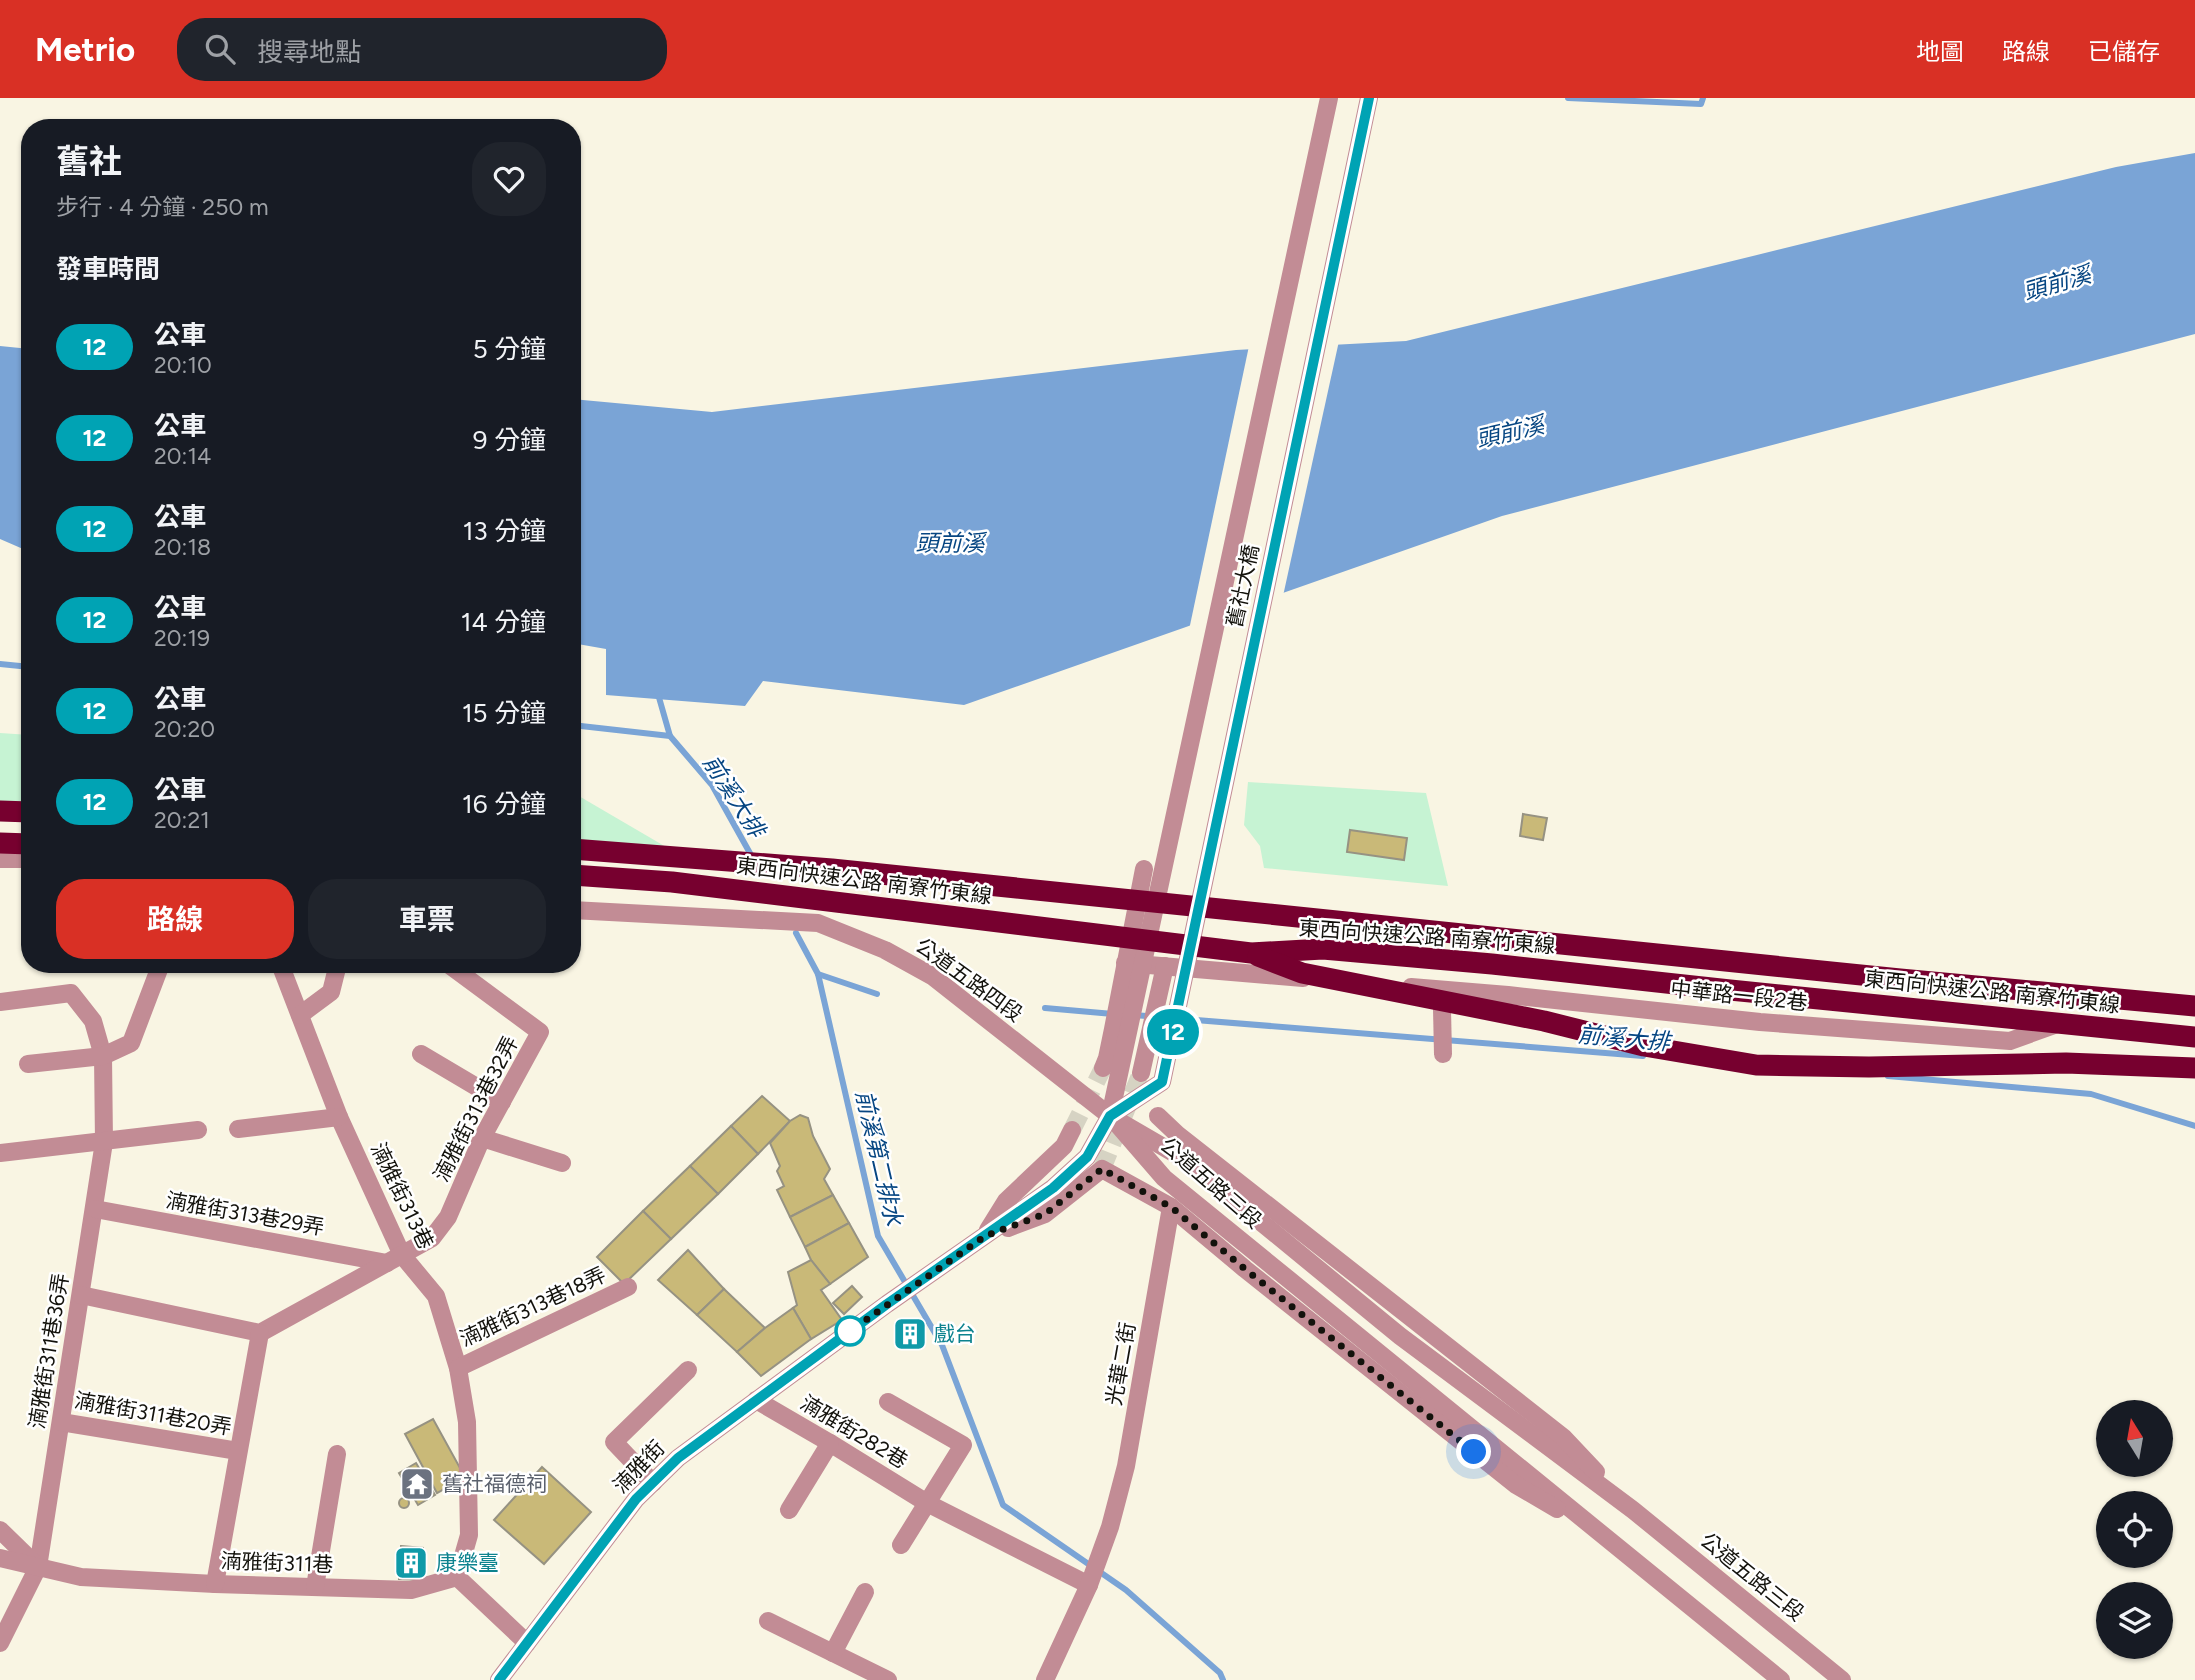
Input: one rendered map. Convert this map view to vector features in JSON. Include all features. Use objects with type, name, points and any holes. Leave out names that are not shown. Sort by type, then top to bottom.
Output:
[{"type":"highway","points":[[0,811],[21,812]]},
{"type":"highway","points":[[0,843],[21,844]]},
{"type":"highway","name":"東西向快速公路 南寮竹東線","points":[[581,850],[832,869],[1900,979],[2195,1006]]},
{"type":"highway","name":"東西向快速公路 南寮竹東線","points":[[581,876],[672,882],[1251,953],[1323,949],[1479,962],[2195,1037]]},
{"type":"highway","points":[[1251,953],[1302,973],[1544,1021],[1644,1046],[1756,1065],[1869,1067],[2066,1063],[2195,1068]]},
{"type":"street","name":"舊社大橋","points":[[1112,1067],[1329,98]]},
{"type":"street","name":"舊社大橋","points":[[1110,1116],[1162,1082],[1368,98]]},
{"type":"street","points":[[0,859],[21,859]]},
{"type":"street","points":[[0,867],[21,867]]},
{"type":"street","points":[[985,1236],[1053,1188],[1087,1157],[1110,1116],[1112,1067],[1107,1058],[1144,869]]},
{"type":"street","name":"公道五路四段","points":[[581,910],[818,923],[886,950],[932,976],[1110,1116]]},
{"type":"street","points":[[1125,963],[1165,966],[1141,1073]]},
{"type":"street","name":"中華路一段2巷","points":[[1165,966],[1508,995],[1760,1022],[2010,1041],[2073,1018],[2195,1030]]},
{"type":"street","points":[[28,1064],[103,1056],[131,1043],[157,973]]},
{"type":"street","name":"湳雅街313巷","points":[[284,973],[394,1259],[436,1296],[458,1368],[467,1422],[469,1535],[457,1577]]},
{"type":"street","points":[[300,1015],[331,992],[336,973]]},
{"type":"street","name":"湳雅街313巷32弄","points":[[260,1333],[432,1238],[448,1217],[482,1138],[540,1032],[460,973]]},
{"type":"street","name":"中華路一段2巷","points":[[1378,984],[1442,1009],[1508,995]]},
{"type":"street","name":"湳雅街311巷36弄","points":[[0,1002],[71,993],[93,1021],[103,1056],[104,1142],[37,1567],[0,1643]]},
{"type":"street","points":[[1442,1009],[1443,1054]]},
{"type":"street","points":[[421,1054],[502,1102]]},
{"type":"street","name":"公道五路三段","points":[[1110,1116],[1184,1159],[1400,1336],[1633,1510],[1842,1680]]},
{"type":"street","name":"公道五路三段","points":[[1110,1116],[1164,1178],[1781,1680]]},
{"type":"street","name":"公道五路三段","points":[[1158,1116],[1177,1134],[1563,1437],[1633,1510]]},
{"type":"street","points":[[238,1129],[340,1117]]},
{"type":"street","points":[[0,1153],[198,1129]]},
{"type":"street","points":[[985,1236],[1006,1201],[1064,1146],[1072,1130]]},
{"type":"street","points":[[482,1138],[562,1163]]},
{"type":"street","name":"公道五路三段","points":[[985,1236],[1045,1214],[1102,1169],[1171,1207],[1516,1485],[1601,1534]]},
{"type":"street","name":"光華二街","points":[[1089,1585],[1110,1527],[1126,1466],[1171,1207]]},
{"type":"street","name":"湳雅街313巷29弄","points":[[95,1209],[394,1259]]},
{"type":"street","name":"湳雅街","points":[[499,1680],[636,1499],[678,1458],[887,1304],[985,1236]]},
{"type":"street","name":"湳雅街313巷18弄","points":[[458,1368],[628,1287]]},
{"type":"street","points":[[81,1295],[260,1333]]},
{"type":"street","name":"湳雅街311巷20弄","points":[[215,1584],[260,1333]]},
{"type":"street","points":[[653,1483],[614,1442],[688,1370]]},
{"type":"street","name":"湳雅街282巷","points":[[756,1401],[927,1503],[1089,1585]]},
{"type":"street","name":"湳雅街282巷","points":[[888,1402],[963,1445],[927,1503]]},
{"type":"street","name":"湳雅街311巷20弄","points":[[61,1422],[238,1451]]},
{"type":"street","points":[[789,1510],[830,1443]]},
{"type":"street","points":[[316,1587],[337,1454]]},
{"type":"street","points":[[901,1545],[927,1503]]},
{"type":"street","points":[[0,1530],[37,1567]]},
{"type":"street","name":"湳雅街311巷","points":[[0,1558],[81,1577],[215,1584],[411,1590],[457,1577]]},
{"type":"street","points":[[457,1577],[527,1643]]},
{"type":"street","points":[[1045,1680],[1089,1585]]},
{"type":"street","points":[[833,1653],[865,1592]]},
{"type":"street","points":[[768,1622],[888,1680]]},
{"type":"green space","points":[[0,733],[21,734],[21,812],[0,811]]},
{"type":"green space","points":[[1248,782],[1426,793],[1448,886],[1264,868],[1260,846],[1244,825]]},
{"type":"green space","points":[[581,797],[702,868],[581,858]]},
{"type":"water","name":"頭前溪","points":[[2195,153],[2195,334],[1502,516],[964,705],[763,681],[745,706],[606,695],[606,649],[581,645],[581,400],[712,412],[1236,350],[1406,341],[2116,167]]},
{"type":"water","points":[[0,346],[21,348],[21,548],[0,539]]},
{"type":"pier","points":[[1339,341],[1283,596],[1189,630],[1249,346]]},
{"type":"building","points":[[1523,814],[1547,818],[1543,840],[1520,836]]},
{"type":"building","points":[[1350,830],[1407,838],[1404,860],[1347,852]]},
{"type":"building","points":[[762,1096],[790,1121],[758,1154],[731,1126]]},
{"type":"building","points":[[800,1115],[808,1118],[813,1136],[830,1169],[824,1179],[833,1195],[790,1217],[777,1190],[784,1186],[777,1171],[780,1166],[770,1143],[790,1121]]},
{"type":"building","points":[[731,1126],[758,1154],[718,1194],[690,1166]]},
{"type":"building","points":[[690,1166],[718,1194],[671,1239],[643,1211]]},
{"type":"building","points":[[833,1195],[849,1223],[805,1247],[790,1217]]},
{"type":"building","points":[[643,1211],[671,1239],[624,1284],[597,1257]]},
{"type":"building","points":[[849,1223],[868,1257],[830,1284],[811,1260],[805,1247]]},
{"type":"building","points":[[688,1250],[724,1289],[697,1315],[658,1280]]},
{"type":"building","points":[[811,1260],[830,1284],[821,1290],[842,1320],[811,1339],[793,1308],[797,1305],[788,1272]]},
{"type":"building","points":[[852,1286],[862,1297],[844,1314],[833,1303]]},
{"type":"building","points":[[724,1289],[765,1328],[737,1352],[697,1315]]},
{"type":"building","points":[[793,1308],[811,1339],[761,1376],[737,1352]]},
{"type":"building","name":"戲台","points":[[909,1321],[923,1330],[912,1348],[898,1339]]},
{"type":"building","points":[[433,1419],[465,1477],[437,1493],[405,1434]]},
{"type":"building","name":"舊社福德祠","points":[[416,1463],[435,1495],[418,1505],[399,1473]]},
{"type":"building","points":[[542,1467],[591,1512],[544,1564],[494,1520]]},
{"type":"building","points":[[404,1498],[408,1499],[408,1507],[404,1508],[400,1507],[399,1503],[400,1499]]},
{"type":"building","name":"康樂臺","points":[[401,1546],[423,1548],[421,1580],[399,1579]]},
{"type":"waterway","points":[[1568,98],[1701,104],[1703,98]]},
{"type":"waterway","name":"前溪大排","points":[[0,664],[21,666]]},
{"type":"waterway","points":[[658,694],[670,736]]},
{"type":"waterway","name":"前溪大排","points":[[581,726],[670,736],[712,785],[751,855]]},
{"type":"waterway","name":"前溪第二排水","points":[[796,933],[818,974],[878,1236],[942,1345],[1003,1505],[1126,1590],[1220,1673],[1223,1680]]},
{"type":"waterway","name":"前溪大排","points":[[818,974],[877,994]]},
{"type":"waterway","name":"前溪大排","points":[[1045,1008],[1113,1014]]},
{"type":"waterway","name":"前溪大排","points":[[1134,1015],[1643,1056]]},
{"type":"waterway","name":"前溪大排","points":[[1888,1076],[2091,1094],[2195,1126]]},
{"type":"tunnel","points":[[1072,1130],[1103,1068]]},
{"type":"tunnel","points":[[1102,1169],[1141,1073]]},
{"type":"bus line","name":"12","points":[[499,1680],[636,1499],[678,1458],[887,1304],[1053,1188],[1087,1157],[1110,1116],[1162,1082],[1369,98]]},
{"type":"place","name":"戲台","points":[[910,1334]]},
{"type":"place","name":"舊社福德祠","points":[[417,1484]]},
{"type":"place","name":"康樂臺","points":[[411,1563]]},
{"type":"route","points":[[850,1331],[843,1336],[985,1236],[1045,1214],[1102,1169],[1171,1207],[1474,1452]]}]
